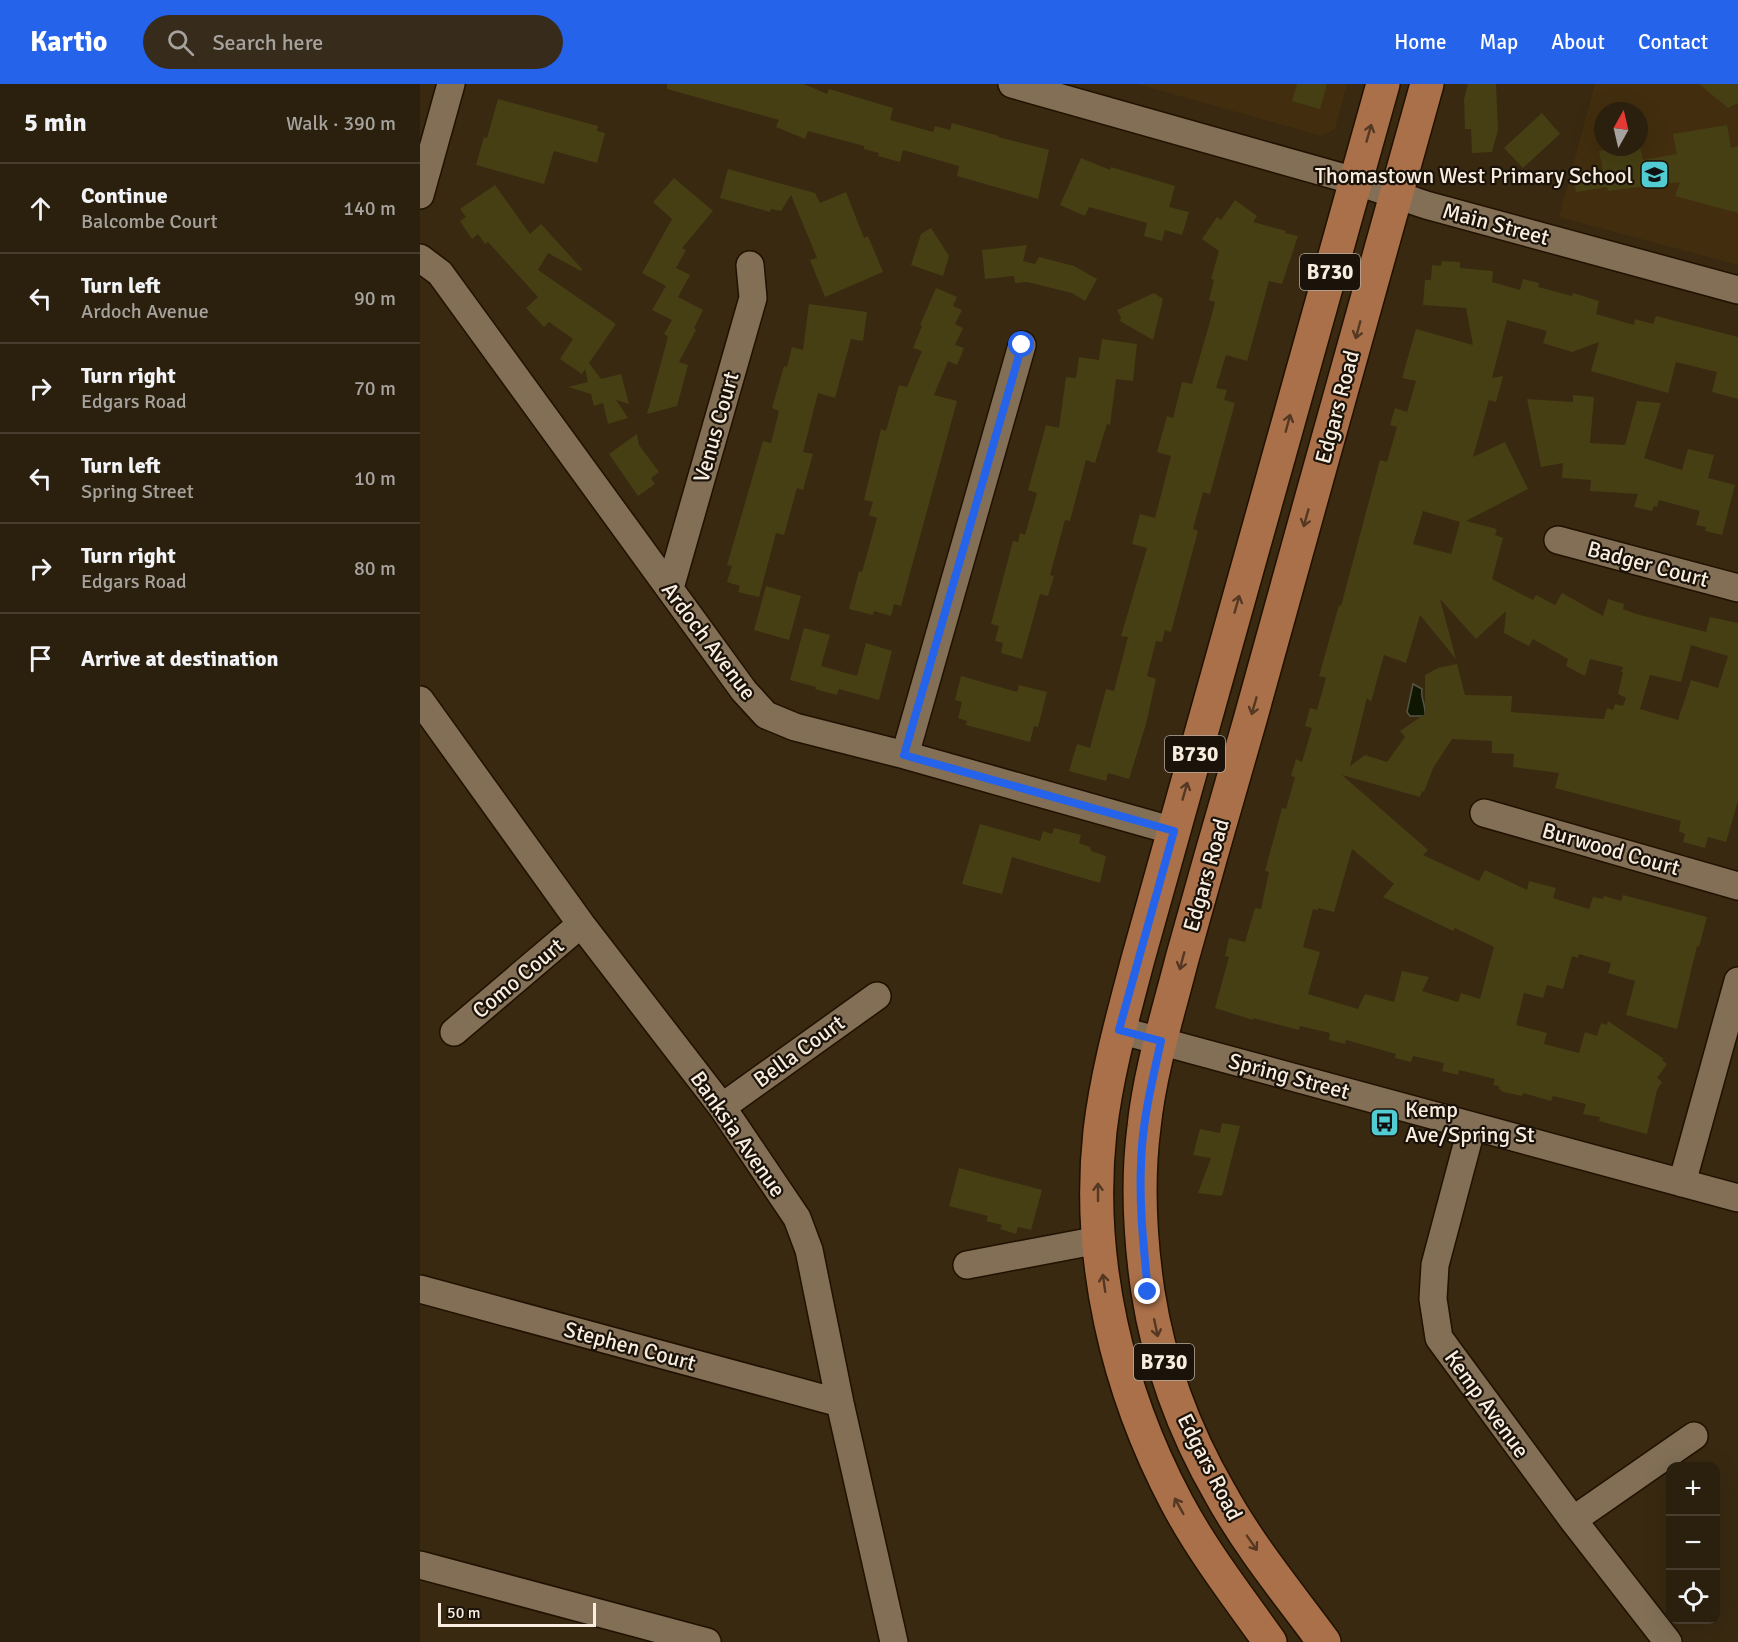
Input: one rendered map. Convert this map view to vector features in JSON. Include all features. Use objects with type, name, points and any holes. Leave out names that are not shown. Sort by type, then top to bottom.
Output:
[{"type":"main road","name":"Edgars Road","points":[[1270,1642],[1194,1531],[1159,1468],[1142,1428],[1121,1364],[1104,1286],[1099,1240],[1100,1133],[1119,1030],[1383,84]]},
{"type":"main road","name":"Edgars Road","points":[[1324,1642],[1250,1541],[1221,1496],[1197,1452],[1175,1396],[1161,1350],[1148,1292],[1141,1208],[1144,1124],[1161,1041],[1193,919],[1427,84]]},
{"type":"street","points":[[420,195],[451,84]]},
{"type":"street","name":"Main Street","points":[[1012,84],[1091,95],[1426,205],[1738,290]]},
{"type":"street","name":"Ardoch Avenue","points":[[420,258],[435,269],[453,291],[744,691],[766,714],[795,727],[904,755],[1174,831]]},
{"type":"street","name":"Venus Court","points":[[670,588],[753,298],[750,265]]},
{"type":"street","points":[[904,755],[1022,345]]},
{"type":"street","name":"Badger Court","points":[[1558,540],[1738,588]]},
{"type":"street","name":"Banksia Avenue","points":[[420,700],[581,924],[722,1107],[796,1218],[809,1250],[840,1403],[894,1642]]},
{"type":"street","name":"Burwood Court","points":[[1484,813],[1738,886]]},
{"type":"street","name":"Como Court","points":[[454,1032],[581,924]]},
{"type":"street","points":[[1682,1182],[1738,981]]},
{"type":"street","name":"Bella Court","points":[[722,1107],[877,996]]},
{"type":"street","name":"Spring Street","points":[[1119,1030],[1738,1198]]},
{"type":"street","name":"Kemp Avenue","points":[[1472,1126],[1435,1265],[1433,1299],[1439,1338],[1573,1520],[1668,1642]]},
{"type":"street","points":[[967,1265],[1099,1240]]},
{"type":"street","name":"Stephen Court","points":[[420,1289],[840,1403]]},
{"type":"street","points":[[1573,1520],[1694,1436]]},
{"type":"street","points":[[420,1565],[707,1642]]},
{"type":"shaded area","points":[[1137,84],[1347,84],[1335,129],[1322,136]]},
{"type":"shaded area","name":"Thomastown West Primary School","points":[[1595,84],[1738,84],[1738,265],[1559,217]]},
{"type":"shaded area","points":[[1413,684],[1422,689],[1425,716],[1410,716],[1407,712]]},
{"type":"building","points":[[667,84],[804,84],[827,94],[829,89],[893,108],[890,120],[933,132],[935,126],[950,130],[952,123],[1049,150],[1038,199],[957,176],[959,166],[903,150],[900,162],[878,156],[879,153],[864,149],[864,146],[808,131],[805,139],[776,127],[779,120],[667,89]]},
{"type":"building","points":[[1297,84],[1327,84],[1320,109],[1292,101]]},
{"type":"building","points":[[1468,84],[1496,84],[1498,130],[1492,152],[1472,153],[1471,129],[1465,129],[1464,99]]},
{"type":"building","points":[[1699,84],[1738,84],[1738,103],[1728,108]]},
{"type":"building","points":[[498,99],[598,126],[597,131],[605,133],[597,163],[554,151],[544,184],[476,165],[484,137],[487,138]]},
{"type":"building","points":[[1542,113],[1560,134],[1523,168],[1504,148]]},
{"type":"building","points":[[1727,125],[1731,148],[1738,146],[1738,213],[1675,196],[1680,182],[1608,191],[1607,187],[1576,192],[1572,173],[1603,170],[1600,156],[1642,156],[1643,160],[1677,154],[1673,134]]},
{"type":"building","points":[[1081,158],[1110,170],[1111,167],[1175,186],[1169,207],[1189,212],[1182,235],[1165,230],[1162,241],[1144,236],[1147,223],[1089,207],[1085,216],[1060,205]]},
{"type":"building","points":[[728,169],[815,193],[820,203],[846,192],[864,238],[868,236],[883,272],[825,297],[810,260],[817,258],[791,195],[781,211],[771,209],[770,212],[720,198]]},
{"type":"building","points":[[674,178],[713,211],[682,248],[686,250],[676,268],[690,275],[678,297],[703,310],[694,328],[696,330],[679,362],[688,365],[677,406],[647,414],[668,337],[664,334],[672,320],[652,310],[666,286],[642,273],[672,219],[653,202]]},
{"type":"building","points":[[495,185],[530,234],[541,224],[582,269],[581,271],[548,253],[538,270],[616,324],[589,363],[601,379],[621,374],[629,404],[616,400],[628,418],[608,424],[603,403],[594,406],[591,394],[568,387],[588,382],[585,369],[582,374],[560,359],[573,339],[549,322],[544,327],[526,308],[538,297],[488,242],[485,244],[478,234],[472,239],[460,221],[466,217],[460,209]]},
{"type":"building","points":[[1235,200],[1257,216],[1253,222],[1298,236],[1282,284],[1269,281],[1247,361],[1226,355],[1216,388],[1227,390],[1224,400],[1235,403],[1210,494],[1203,492],[1193,529],[1198,531],[1171,632],[1165,630],[1162,642],[1156,641],[1147,676],[1156,679],[1146,724],[1129,779],[1108,773],[1106,781],[1069,771],[1077,744],[1090,748],[1106,689],[1114,691],[1128,637],[1121,636],[1147,548],[1132,544],[1140,514],[1155,518],[1171,456],[1157,452],[1167,416],[1173,418],[1182,382],[1192,384],[1215,302],[1209,300],[1214,280],[1211,279],[1219,251],[1202,239],[1217,217],[1221,220]]},
{"type":"building","points":[[931,228],[949,256],[943,276],[911,265],[921,234]]},
{"type":"building","points":[[1027,245],[1023,261],[1035,264],[1039,257],[1074,266],[1097,279],[1085,301],[1072,293],[1027,282],[1015,283],[1014,276],[985,279],[982,250]]},
{"type":"building","points":[[1442,261],[1460,262],[1460,268],[1493,271],[1492,282],[1520,290],[1523,279],[1539,283],[1538,287],[1572,296],[1573,293],[1599,301],[1596,314],[1634,325],[1635,319],[1653,324],[1656,316],[1738,337],[1738,399],[1712,392],[1717,372],[1676,362],[1668,393],[1591,371],[1599,342],[1572,352],[1543,343],[1547,331],[1507,320],[1492,378],[1503,376],[1496,402],[1489,400],[1473,457],[1505,442],[1528,489],[1466,521],[1497,529],[1495,535],[1503,538],[1492,579],[1533,600],[1536,595],[1555,605],[1562,593],[1603,616],[1608,599],[1624,604],[1623,609],[1636,614],[1706,632],[1710,617],[1738,623],[1738,801],[1726,842],[1708,837],[1705,848],[1683,842],[1685,834],[1679,831],[1681,821],[1555,788],[1559,773],[1513,767],[1514,754],[1492,753],[1492,741],[1452,739],[1433,768],[1420,797],[1342,775],[1428,850],[1423,855],[1479,881],[1485,870],[1527,890],[1529,881],[1556,888],[1553,898],[1589,909],[1593,897],[1603,899],[1604,896],[1621,901],[1623,895],[1707,917],[1699,947],[1697,946],[1677,1029],[1626,1015],[1635,981],[1608,973],[1611,963],[1579,954],[1578,958],[1572,956],[1563,989],[1547,985],[1543,998],[1524,993],[1516,1025],[1547,1033],[1544,1044],[1579,1053],[1585,1032],[1597,1036],[1601,1023],[1607,1025],[1608,1021],[1664,1059],[1662,1060],[1667,1064],[1657,1078],[1662,1082],[1657,1090],[1647,1134],[1599,1121],[1600,1117],[1583,1114],[1586,1104],[1553,1096],[1551,1101],[1523,1093],[1522,1096],[1504,1092],[1499,1089],[1499,1086],[1493,1085],[1495,1079],[1459,1070],[1458,1075],[1442,1071],[1444,1063],[1413,1056],[1411,1062],[1395,1058],[1396,1054],[1346,1040],[1345,1044],[1329,1040],[1330,1033],[1300,1026],[1299,1030],[1253,1018],[1253,1020],[1215,1008],[1229,957],[1225,956],[1229,938],[1245,942],[1255,908],[1261,909],[1269,872],[1265,871],[1282,808],[1286,809],[1295,777],[1291,776],[1296,759],[1302,762],[1312,728],[1305,726],[1310,708],[1317,710],[1326,678],[1319,676],[1339,605],[1341,606],[1380,460],[1387,462],[1397,427],[1390,425],[1395,408],[1407,412],[1416,381],[1402,378],[1416,329],[1473,345],[1466,308],[1423,305],[1425,280],[1431,280],[1432,265],[1441,266]],"holes":[[[1423,511],[1460,522],[1451,554],[1413,544]],[[1440,599],[1476,639],[1506,611],[1504,633],[1529,646],[1533,639],[1568,659],[1566,666],[1585,676],[1590,659],[1623,667],[1618,694],[1626,698],[1623,706],[1615,704],[1613,710],[1607,708],[1604,719],[1511,712],[1512,696],[1465,695],[1457,664],[1438,668],[1425,675],[1425,714],[1400,731],[1405,737],[1387,762],[1365,755],[1350,766],[1367,698],[1371,702],[1384,655],[1406,663],[1420,615],[1456,659]],[[1691,645],[1728,656],[1718,688],[1691,680],[1678,720],[1640,709],[1650,675],[1681,682]],[[1352,849],[1394,884],[1383,897],[1453,931],[1455,928],[1494,947],[1480,999],[1461,993],[1458,1002],[1422,991],[1429,977],[1402,971],[1394,1002],[1365,994],[1358,1009],[1308,994],[1320,952],[1303,947],[1313,909],[1334,912]]]},
{"type":"building","points":[[936,288],[957,297],[953,306],[962,310],[955,324],[963,328],[955,345],[964,348],[957,365],[948,361],[934,395],[957,401],[901,606],[894,604],[891,616],[874,611],[873,615],[849,609],[877,518],[869,515],[873,502],[864,500],[881,429],[886,431],[899,385],[907,387],[922,351],[913,348]]},
{"type":"building","points":[[1154,293],[1163,299],[1153,340],[1120,321],[1121,317],[1117,310]]},
{"type":"building","points":[[809,304],[867,312],[863,341],[851,339],[835,398],[818,393],[803,452],[813,454],[803,490],[797,488],[784,535],[776,533],[759,597],[738,592],[740,586],[727,582],[732,566],[727,565],[763,441],[771,443],[779,411],[772,408],[784,366],[787,367],[792,347],[803,350]]},
{"type":"building","points":[[1102,339],[1137,344],[1133,381],[1116,379],[1110,425],[1107,424],[1095,463],[1086,460],[1070,521],[1065,520],[1050,575],[1054,576],[1048,596],[1040,594],[1022,659],[1001,653],[1003,643],[995,641],[999,626],[991,624],[1013,541],[1018,542],[1020,533],[1025,535],[1037,493],[1028,490],[1046,425],[1059,428],[1066,377],[1076,378],[1079,357],[1099,360]]},
{"type":"building","points":[[1573,395],[1594,397],[1590,443],[1625,445],[1637,401],[1661,403],[1644,458],[1682,470],[1688,449],[1714,455],[1708,478],[1735,485],[1722,535],[1705,531],[1706,527],[1696,525],[1700,511],[1659,500],[1657,507],[1654,506],[1652,511],[1634,507],[1638,494],[1590,491],[1591,480],[1562,478],[1563,463],[1541,467],[1527,399],[1573,402]]},
{"type":"building","points":[[637,434],[639,445],[659,472],[651,478],[655,484],[638,496],[609,454]]},
{"type":"building","points":[[766,586],[801,596],[789,640],[754,630]]},
{"type":"building","points":[[804,628],[830,635],[821,666],[857,676],[866,643],[892,651],[879,700],[839,689],[837,695],[790,680]]},
{"type":"building","points":[[961,676],[1017,692],[1019,685],[1047,692],[1038,727],[1034,726],[1030,742],[966,725],[967,721],[958,718],[962,702],[955,700]]},
{"type":"building","points":[[980,824],[1040,841],[1043,831],[1052,834],[1054,828],[1081,835],[1079,843],[1090,847],[1091,851],[1106,856],[1100,883],[1012,857],[1002,894],[962,884]]},
{"type":"building","points":[[1222,1123],[1240,1126],[1222,1196],[1198,1193],[1211,1158],[1193,1155],[1200,1129],[1220,1133]]},
{"type":"building","points":[[959,1168],[1042,1190],[1031,1230],[1018,1227],[1016,1234],[1000,1229],[1002,1225],[986,1221],[988,1216],[949,1206]]},
{"type":"place","name":"Thomastown West Primary School","points":[[1654,175]]},
{"type":"place","name":"Kemp Ave/Spring St","points":[[1384,1122]]},
{"type":"route","points":[[1022,345],[904,755],[1174,831],[1119,1030],[1161,1041],[1144,1124],[1141,1162],[1141,1208],[1148,1292]]}]
